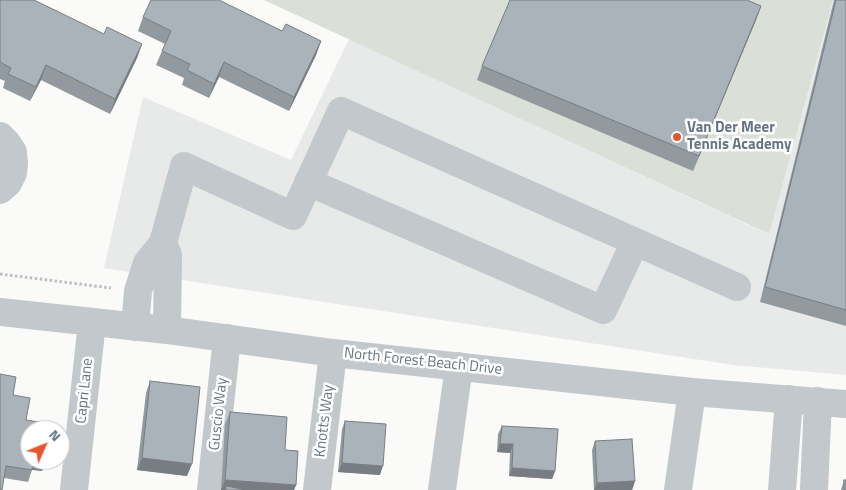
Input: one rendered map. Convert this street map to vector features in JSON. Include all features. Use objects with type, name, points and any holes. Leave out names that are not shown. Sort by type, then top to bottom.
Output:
[{"type":"street","points":[[135,327],[138,292],[147,263],[163,243],[184,166],[293,216],[341,111],[737,287]]},
{"type":"street","points":[[0,136],[13,152],[14,163],[8,183],[0,190]]},
{"type":"street","points":[[308,182],[603,310],[635,242]]},
{"type":"street","points":[[163,243],[168,255],[167,330]]},
{"type":"street","name":"North Forest Beach Drive","points":[[0,312],[692,392],[846,404]]},
{"type":"street","name":"Capri Lane","points":[[74,490],[92,322]]},
{"type":"street","name":"Guscio Way","points":[[211,490],[227,338]]},
{"type":"street","name":"Knotts Way","points":[[317,490],[333,352]]},
{"type":"street","points":[[442,490],[459,366]]},
{"type":"street","points":[[678,490],[692,392]]},
{"type":"street","points":[[782,490],[789,399]]},
{"type":"street","points":[[814,490],[818,401]]},
{"type":"path","points":[[0,274],[138,292]]},
{"type":"shaded area","name":"Van Der Meer Tennis Academy","points":[[264,0],[833,0],[769,234]]},
{"type":"shaded area","points":[[833,0],[846,0],[846,375],[733,365],[104,268],[143,97],[291,160],[349,39],[768,234]]},
{"type":"building","points":[[0,0],[34,0],[104,34],[107,27],[142,44],[115,99],[46,65],[36,87],[8,74],[11,68],[0,62]]},
{"type":"building","points":[[151,0],[219,0],[282,31],[286,24],[321,41],[294,97],[224,62],[214,84],[187,70],[190,64],[162,51],[171,31],[143,17]]},
{"type":"building","points":[[510,0],[747,0],[761,6],[699,156],[482,66]]},
{"type":"building","points":[[836,0],[846,0],[846,310],[765,287]]},
{"type":"building","points":[[0,374],[16,377],[13,395],[30,398],[26,420],[20,420],[20,468],[6,466],[2,490],[0,490]]},
{"type":"building","points":[[150,381],[200,387],[192,464],[142,458]]},
{"type":"building","points":[[230,412],[287,417],[285,450],[298,451],[296,485],[225,480]]},
{"type":"building","points":[[345,421],[386,424],[383,466],[342,463]]},
{"type":"building","points":[[502,426],[558,429],[555,471],[512,468],[513,444],[500,444]]},
{"type":"building","points":[[632,439],[635,481],[597,483],[595,441]]},
{"type":"building","points":[[844,480],[846,480],[846,490],[844,490]]},
{"type":"building","points":[[226,486],[247,490],[226,490]]},
{"type":"place","name":"Van Der Meer Tennis Academy","points":[[677,137]]}]
